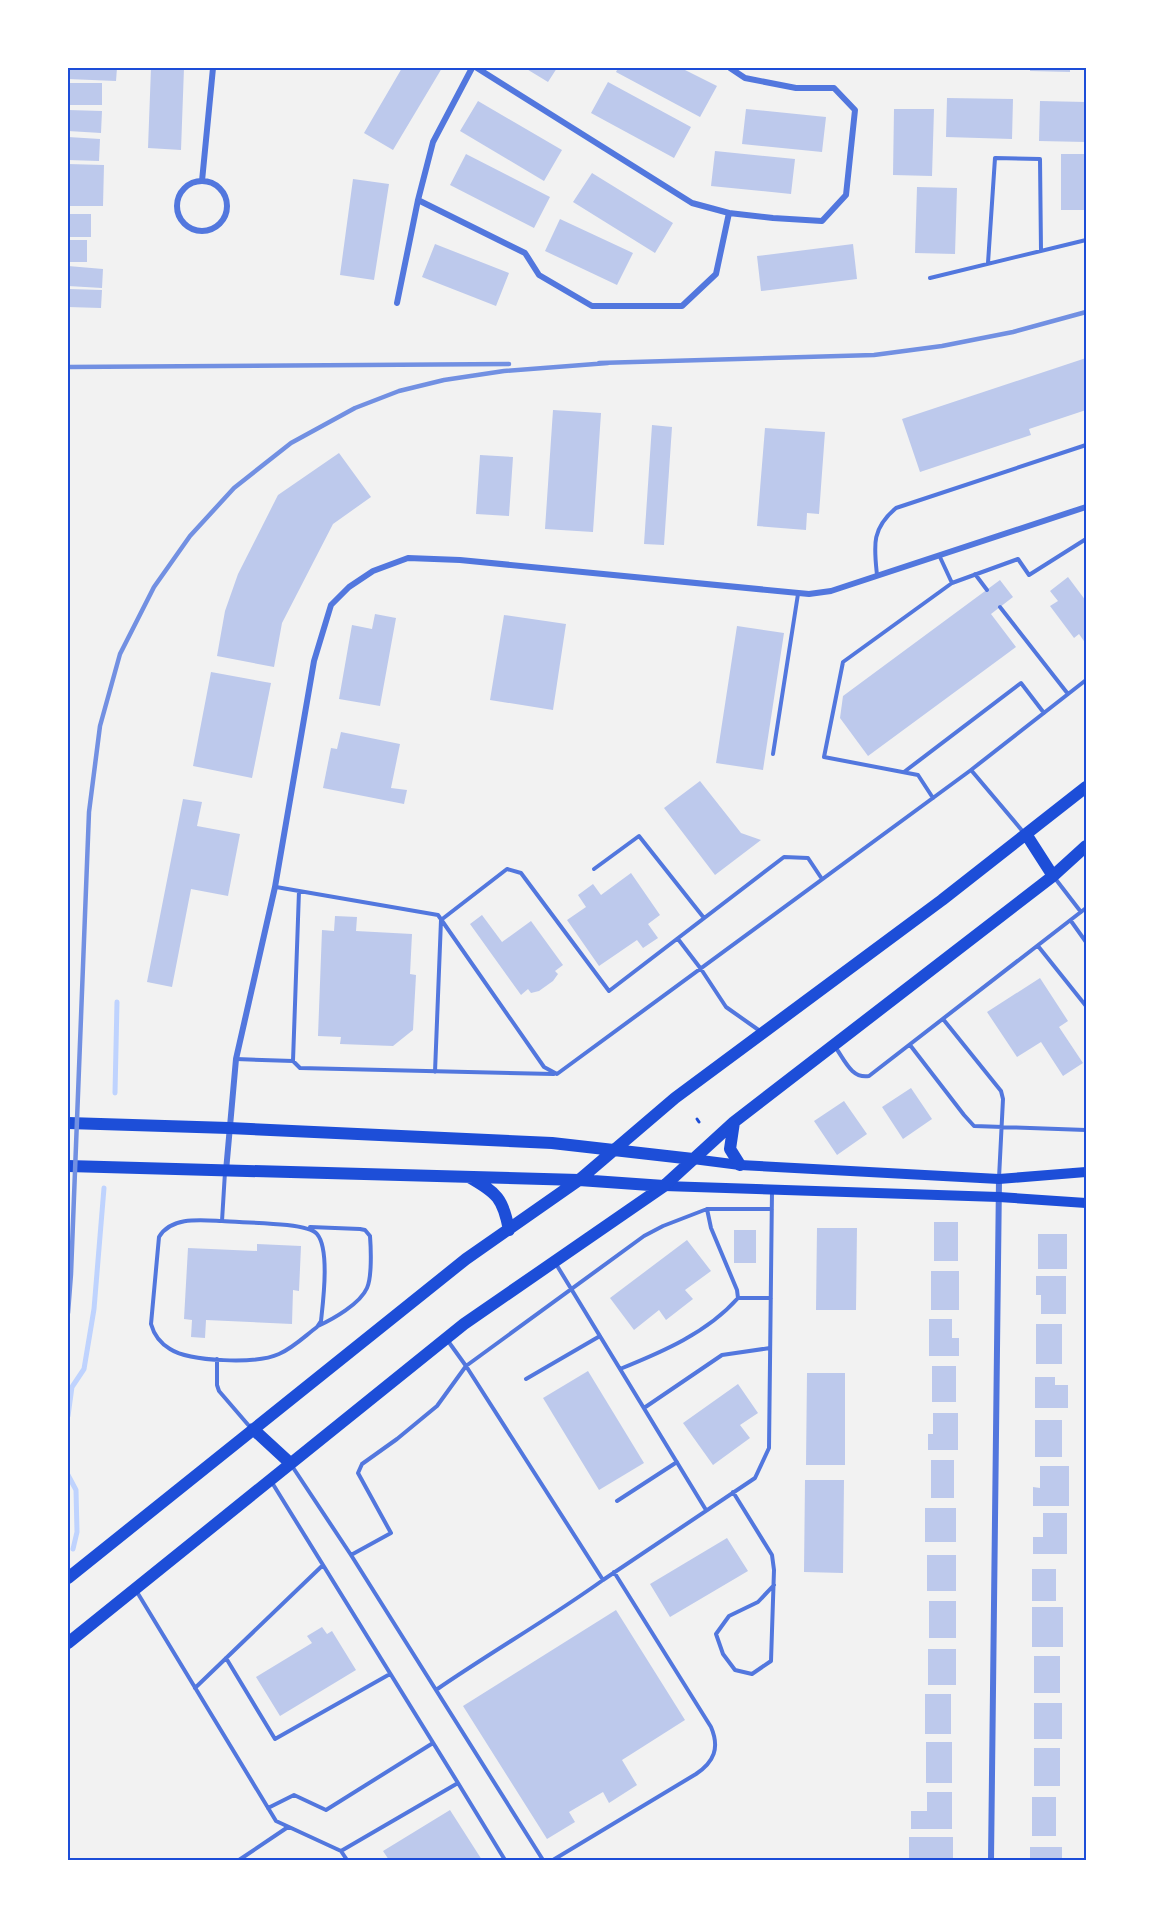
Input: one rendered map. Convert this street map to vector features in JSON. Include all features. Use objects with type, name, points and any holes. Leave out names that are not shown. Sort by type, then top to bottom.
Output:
[{"type":"main road","points":[[68,1578],[466,1259],[579,1180],[675,1098],[942,900],[1086,787]]},
{"type":"main road","points":[[1026,834],[1053,876]]},
{"type":"main road","points":[[68,1643],[446,1338],[663,1185],[734,1122],[1053,876],[1086,846]]},
{"type":"main road","points":[[734,1122],[730,1149],[740,1166]]},
{"type":"main road","points":[[68,1123],[552,1143],[740,1166],[999,1179],[1086,1172]]},
{"type":"main road","points":[[68,1166],[579,1180],[999,1197],[1086,1203]]},
{"type":"main road","points":[[468,1177],[495,1194],[505,1210],[509,1230]]},
{"type":"main road","points":[[253,1430],[290,1463]]},
{"type":"street","points":[[202,181],[213,68]]},
{"type":"street","points":[[397,303],[418,200],[433,142],[472,68]]},
{"type":"street","points":[[477,68],[692,203],[729,213],[822,221],[846,195],[855,110],[834,88],[796,88],[745,78],[730,68]]},
{"type":"street","points":[[202,181],[215,185],[221,190],[227,204],[226,212],[219,224],[212,229],[200,231],[192,229],[180,218],[177,201],[180,193],[186,187],[194,182],[202,181]]},
{"type":"street","points":[[418,200],[525,253],[539,275],[592,306],[682,306],[716,274],[729,213]]},
{"type":"street","points":[[225,1171],[236,1059],[275,887],[314,661],[331,605],[349,587],[373,571],[408,558],[460,560],[809,594],[831,591],[1086,507]]},
{"type":"street","points":[[991,1860],[999,1179]]},
{"type":"lane","points":[[988,263],[995,158],[1040,159],[1041,250]]},
{"type":"lane","points":[[930,278],[1086,240]]},
{"type":"lane","points":[[877,575],[874,545],[883,519],[896,508],[1086,445]]},
{"type":"lane","points":[[933,798],[918,775],[824,757],[843,663],[952,583],[1018,559],[1029,575],[1086,539]]},
{"type":"lane","points":[[939,555],[952,583]]},
{"type":"lane","points":[[975,574],[987,590]]},
{"type":"lane","points":[[772,753],[798,594]]},
{"type":"lane","points":[[1000,607],[1068,694]]},
{"type":"lane","points":[[236,1059],[292,1061],[300,1068],[557,1074],[971,770],[1086,680]]},
{"type":"lane","points":[[903,772],[1020,683],[1044,713]]},
{"type":"lane","points":[[971,770],[1026,834]]},
{"type":"lane","points":[[594,869],[639,836],[704,918]]},
{"type":"lane","points":[[441,920],[507,869],[521,873],[609,991],[784,857],[808,858],[822,879]]},
{"type":"lane","points":[[1053,876],[1081,912]]},
{"type":"lane","points":[[275,887],[438,915],[544,1067],[557,1074]]},
{"type":"lane","points":[[292,1061],[298,891]]},
{"type":"lane","points":[[834,1045],[853,1073],[869,1076],[1086,908]]},
{"type":"lane","points":[[435,1072],[441,920]]},
{"type":"lane","points":[[1071,921],[1086,942]]},
{"type":"lane","points":[[678,939],[726,1007],[763,1033]]},
{"type":"lane","points":[[1038,946],[1086,1006]]},
{"type":"lane","points":[[943,1019],[1001,1091],[1003,1099],[999,1179]]},
{"type":"lane","points":[[910,1045],[974,1126],[1086,1130]]},
{"type":"lane","points":[[222,1221],[225,1171]]},
{"type":"lane","points":[[436,1690],[561,1610],[755,1478],[769,1448],[772,1189]]},
{"type":"lane","points":[[351,1555],[391,1533],[358,1473],[362,1464],[437,1406],[466,1366],[654,1230],[707,1209],[772,1209]]},
{"type":"lane","points":[[707,1209],[711,1228],[737,1290],[738,1298]]},
{"type":"lane","points":[[191,1220],[303,1227],[360,1229],[365,1230],[370,1236],[368,1281],[365,1291],[340,1314],[317,1327],[290,1348],[265,1359],[217,1359],[187,1356],[171,1350],[156,1337],[151,1324],[157,1253],[162,1232],[173,1224],[191,1220]]},
{"type":"lane","points":[[303,1227],[317,1234],[324,1248],[322,1313],[317,1327]]},
{"type":"lane","points":[[554,1261],[706,1510]]},
{"type":"lane","points":[[620,1369],[670,1349],[726,1311],[738,1298],[771,1298]]},
{"type":"lane","points":[[526,1379],[600,1336]]},
{"type":"lane","points":[[446,1338],[603,1580]]},
{"type":"lane","points":[[644,1408],[722,1355],[770,1348]]},
{"type":"lane","points":[[217,1359],[219,1391],[253,1430]]},
{"type":"lane","points":[[617,1501],[676,1462]]},
{"type":"lane","points":[[290,1463],[351,1555],[543,1860]]},
{"type":"lane","points":[[270,1480],[505,1860]]},
{"type":"lane","points":[[733,1492],[772,1555],[774,1570],[774,1585],[771,1661],[752,1674],[735,1670],[723,1654],[716,1634],[729,1616],[758,1602],[774,1585]]},
{"type":"lane","points":[[195,1688],[323,1565]]},
{"type":"lane","points":[[553,1860],[696,1774],[708,1766],[713,1758],[714,1733],[711,1727],[614,1572]]},
{"type":"lane","points":[[135,1589],[276,1821],[342,1851],[347,1860]]},
{"type":"lane","points":[[226,1658],[275,1739],[390,1674]]},
{"type":"lane","points":[[268,1808],[294,1795],[326,1810],[433,1743]]},
{"type":"lane","points":[[342,1851],[458,1783]]},
{"type":"lane","points":[[239,1860],[288,1827]]},
{"type":"building","points":[[68,68],[117,68],[116,81],[68,79]]},
{"type":"building","points":[[151,68],[184,68],[181,150],[148,148]]},
{"type":"building","points":[[402,68],[442,68],[393,150],[364,133]]},
{"type":"building","points":[[525,68],[557,68],[548,82]]},
{"type":"building","points":[[618,68],[681,68],[717,86],[700,117],[616,72]]},
{"type":"building","points":[[1030,68],[1070,68],[1070,72],[1030,71]]},
{"type":"building","points":[[608,82],[691,127],[674,158],[591,113]]},
{"type":"building","points":[[68,83],[102,83],[102,105],[68,105]]},
{"type":"building","points":[[947,98],[1013,99],[1012,139],[946,137]]},
{"type":"building","points":[[478,101],[562,150],[544,181],[460,131]]},
{"type":"building","points":[[1040,101],[1086,102],[1086,142],[1039,141]]},
{"type":"building","points":[[746,109],[826,117],[822,152],[742,144]]},
{"type":"building","points":[[894,109],[934,109],[932,176],[893,175]]},
{"type":"building","points":[[68,110],[102,111],[101,133],[68,131]]},
{"type":"building","points":[[68,137],[100,139],[99,161],[68,160]]},
{"type":"building","points":[[715,151],[795,159],[791,194],[711,186]]},
{"type":"building","points":[[466,154],[550,197],[534,228],[450,185]]},
{"type":"building","points":[[1061,154],[1086,154],[1086,210],[1061,210]]},
{"type":"building","points":[[68,164],[104,165],[103,206],[68,206]]},
{"type":"building","points":[[592,173],[673,223],[655,253],[573,202]]},
{"type":"building","points":[[353,179],[389,184],[374,280],[340,275]]},
{"type":"building","points":[[917,187],[957,188],[955,254],[915,253]]},
{"type":"building","points":[[68,214],[91,214],[91,237],[68,237]]},
{"type":"building","points":[[560,219],[633,253],[617,285],[545,251]]},
{"type":"building","points":[[68,240],[87,240],[87,262],[68,262]]},
{"type":"building","points":[[435,244],[509,273],[496,306],[422,277]]},
{"type":"building","points":[[853,244],[857,279],[761,291],[757,256]]},
{"type":"building","points":[[68,266],[103,269],[102,288],[68,286]]},
{"type":"building","points":[[68,289],[102,290],[101,308],[68,307]]},
{"type":"building","points":[[1086,358],[1086,410],[1029,429],[1031,435],[920,472],[902,419]]},
{"type":"building","points":[[553,410],[601,413],[593,532],[545,529]]},
{"type":"building","points":[[652,425],[672,427],[664,545],[644,544]]},
{"type":"building","points":[[765,428],[825,432],[819,514],[807,513],[806,530],[757,526]]},
{"type":"building","points":[[339,453],[371,497],[333,524],[282,623],[274,667],[217,656],[225,611],[238,574],[278,495]]},
{"type":"building","points":[[480,455],[513,457],[509,516],[476,514]]},
{"type":"building","points":[[1068,577],[1086,601],[1086,644],[1079,634],[1074,638],[1050,606],[1058,601],[1050,591]]},
{"type":"building","points":[[1000,580],[1013,597],[991,614],[1016,647],[868,756],[840,718],[843,696]]},
{"type":"building","points":[[375,614],[396,618],[380,706],[339,699],[352,625],[372,629]]},
{"type":"building","points":[[504,615],[566,624],[553,710],[490,700]]},
{"type":"building","points":[[737,626],[784,633],[763,770],[716,763]]},
{"type":"building","points":[[211,672],[271,683],[252,778],[193,766]]},
{"type":"building","points":[[341,732],[400,744],[391,788],[407,790],[404,804],[323,788],[331,748],[337,749]]},
{"type":"building","points":[[700,781],[741,833],[761,840],[715,875],[664,808]]},
{"type":"building","points":[[183,799],[202,802],[197,826],[240,834],[228,896],[191,889],[172,987],[147,982]]},
{"type":"building","points":[[631,873],[660,915],[648,924],[658,938],[643,948],[637,940],[599,966],[567,920],[586,907],[578,895],[593,884],[601,895]]},
{"type":"building","points":[[482,915],[502,942],[531,921],[563,965],[555,971],[558,974],[553,981],[539,991],[531,993],[528,989],[521,995],[470,924]]},
{"type":"building","points":[[335,916],[357,917],[356,931],[412,934],[410,974],[416,975],[413,1030],[393,1046],[340,1044],[341,1037],[318,1036],[322,930],[334,931]]},
{"type":"building","points":[[1040,978],[1068,1021],[1059,1027],[1083,1063],[1063,1076],[1041,1042],[1017,1057],[987,1012]]},
{"type":"building","points":[[911,1088],[932,1119],[903,1139],[882,1107]]},
{"type":"building","points":[[844,1101],[867,1134],[837,1155],[814,1121]]},
{"type":"building","points":[[934,1222],[958,1222],[958,1261],[934,1261]]},
{"type":"building","points":[[817,1228],[857,1228],[856,1310],[816,1310]]},
{"type":"building","points":[[734,1230],[756,1230],[756,1263],[734,1263]]},
{"type":"building","points":[[1038,1234],[1067,1234],[1067,1269],[1038,1269]]},
{"type":"building","points":[[687,1240],[711,1271],[685,1290],[693,1299],[666,1320],[659,1310],[634,1330],[610,1298]]},
{"type":"building","points":[[257,1244],[301,1246],[299,1291],[293,1290],[292,1324],[206,1320],[205,1338],[191,1337],[192,1320],[184,1319],[188,1248],[257,1251]]},
{"type":"building","points":[[931,1271],[959,1271],[959,1310],[931,1310]]},
{"type":"building","points":[[1036,1276],[1066,1276],[1066,1314],[1041,1314],[1041,1295],[1036,1295]]},
{"type":"building","points":[[929,1319],[952,1319],[952,1338],[959,1338],[959,1356],[929,1356]]},
{"type":"building","points":[[1036,1324],[1062,1324],[1062,1364],[1036,1364]]},
{"type":"building","points":[[932,1366],[956,1366],[956,1402],[932,1402]]},
{"type":"building","points":[[588,1371],[644,1463],[599,1490],[543,1398]]},
{"type":"building","points":[[807,1373],[845,1373],[845,1465],[806,1465]]},
{"type":"building","points":[[1035,1377],[1055,1377],[1055,1385],[1068,1385],[1068,1408],[1035,1408]]},
{"type":"building","points":[[738,1384],[758,1413],[740,1425],[750,1438],[713,1465],[683,1423]]},
{"type":"building","points":[[933,1413],[958,1413],[958,1450],[928,1450],[928,1434],[933,1434]]},
{"type":"building","points":[[1035,1420],[1062,1420],[1062,1457],[1035,1457]]},
{"type":"building","points":[[931,1460],[954,1460],[954,1498],[931,1498]]},
{"type":"building","points":[[1040,1466],[1069,1466],[1069,1506],[1033,1506],[1033,1487],[1040,1488]]},
{"type":"building","points":[[805,1480],[844,1480],[843,1573],[804,1572]]},
{"type":"building","points":[[925,1508],[956,1508],[956,1542],[925,1542]]},
{"type":"building","points":[[1043,1513],[1067,1513],[1067,1554],[1033,1554],[1033,1537],[1043,1537]]},
{"type":"building","points":[[727,1538],[748,1571],[670,1617],[650,1584]]},
{"type":"building","points":[[927,1555],[956,1555],[956,1591],[927,1591]]},
{"type":"building","points":[[1032,1569],[1056,1569],[1056,1601],[1032,1601]]},
{"type":"building","points":[[929,1601],[956,1601],[956,1638],[929,1638]]},
{"type":"building","points":[[1032,1607],[1063,1607],[1063,1647],[1032,1647]]},
{"type":"building","points":[[616,1610],[685,1720],[622,1760],[637,1785],[609,1803],[603,1792],[569,1812],[575,1822],[547,1839],[463,1706]]},
{"type":"building","points":[[322,1627],[327,1634],[332,1631],[356,1670],[280,1716],[256,1677],[312,1643],[307,1636]]},
{"type":"building","points":[[928,1649],[956,1649],[956,1685],[928,1685]]},
{"type":"building","points":[[1034,1656],[1060,1656],[1060,1693],[1034,1693]]},
{"type":"building","points":[[925,1694],[951,1694],[951,1734],[925,1734]]},
{"type":"building","points":[[1034,1703],[1062,1703],[1062,1739],[1034,1739]]},
{"type":"building","points":[[926,1742],[952,1742],[952,1783],[926,1783]]},
{"type":"building","points":[[1034,1748],[1060,1748],[1060,1786],[1034,1786]]},
{"type":"building","points":[[927,1792],[952,1792],[952,1829],[911,1829],[911,1811],[927,1811]]},
{"type":"building","points":[[1032,1797],[1056,1797],[1056,1836],[1032,1836]]},
{"type":"building","points":[[450,1810],[482,1860],[389,1860],[383,1851]]},
{"type":"building","points":[[909,1837],[953,1837],[953,1858],[909,1860]]},
{"type":"building","points":[[1030,1847],[1062,1847],[1062,1860],[1030,1860]]},
{"type":"waterway","points":[[115,1093],[117,1002]]},
{"type":"waterway","points":[[68,1416],[72,1387],[84,1369],[94,1309],[104,1188]]},
{"type":"waterway","points":[[68,1475],[76,1490],[77,1532],[73,1549]]},
{"type":"railway","points":[[599,363],[874,355],[942,346],[1013,332],[1086,312]]},
{"type":"railway","points":[[68,1313],[89,812],[100,726],[120,654],[154,587],[190,536],[234,488],[291,443],[355,408],[399,391],[444,380],[504,371],[608,363]]},
{"type":"railway","points":[[68,367],[509,364]]}]
